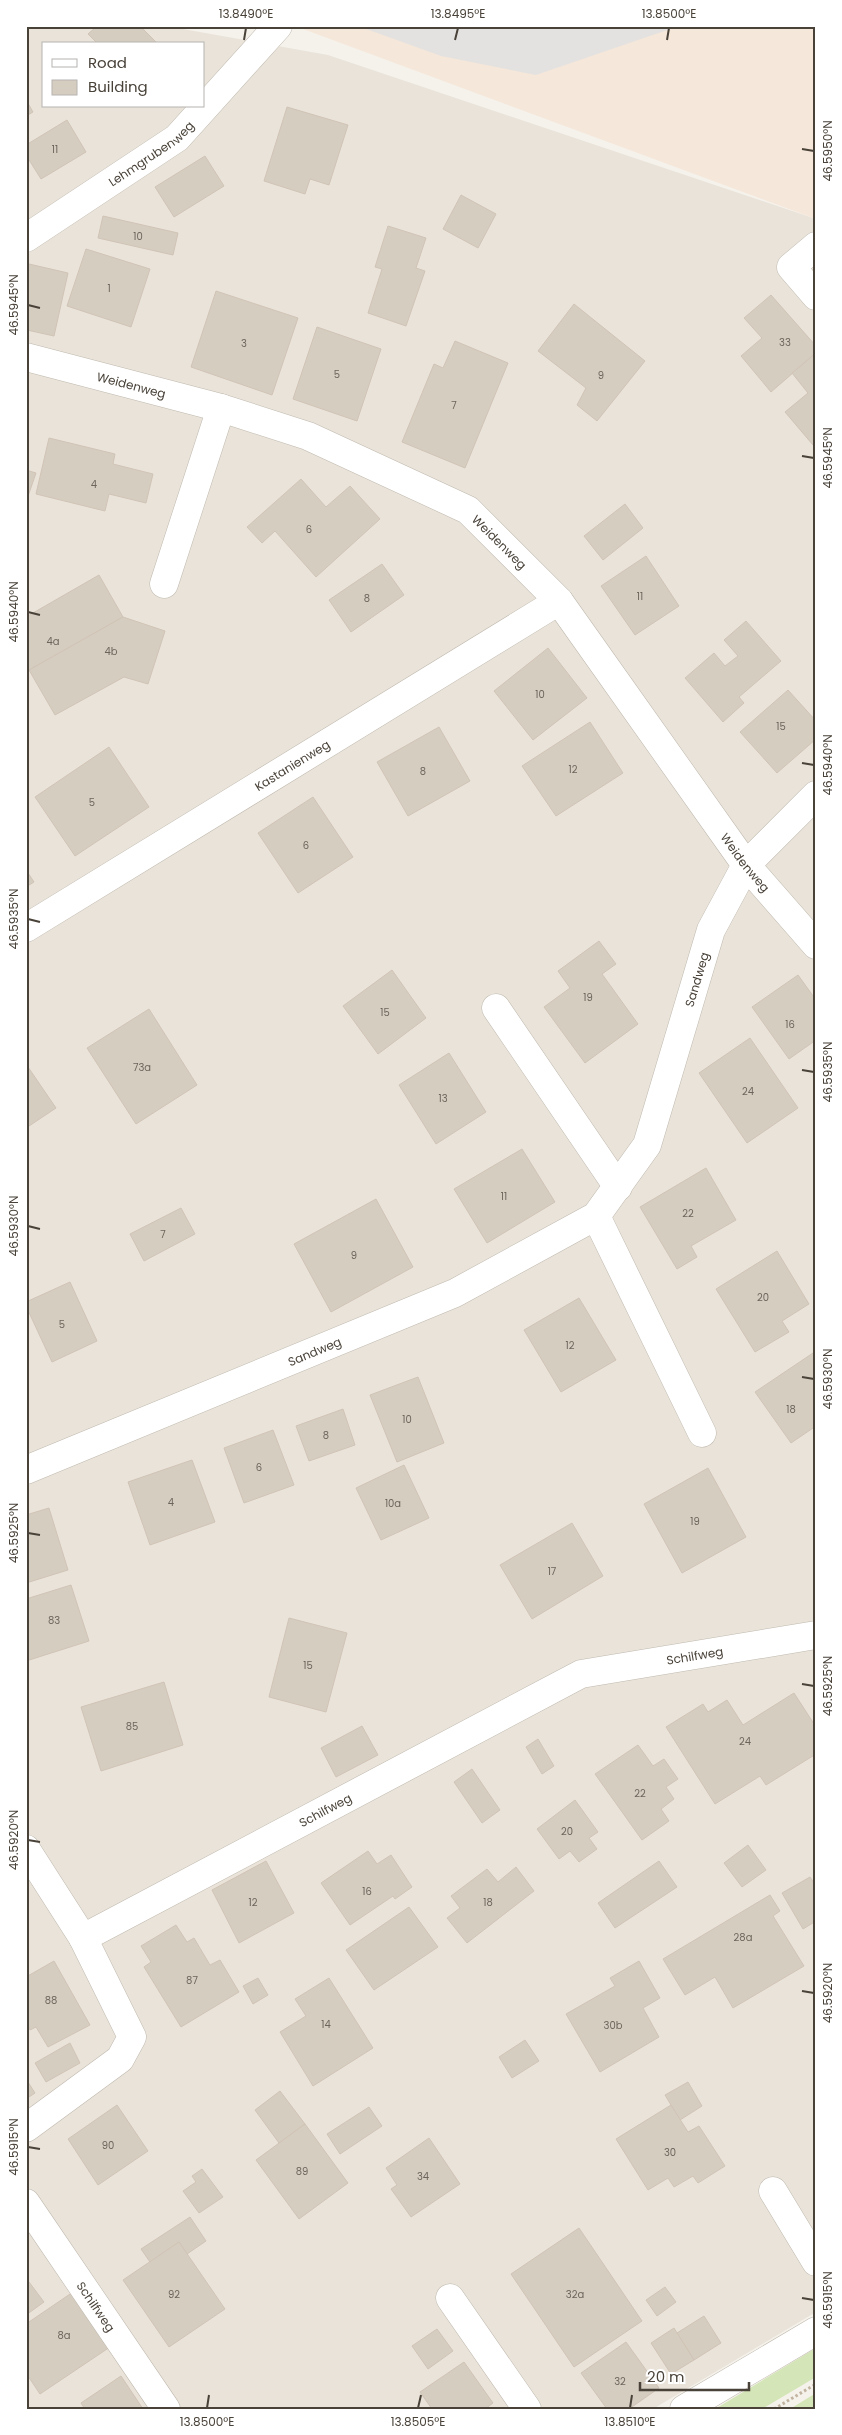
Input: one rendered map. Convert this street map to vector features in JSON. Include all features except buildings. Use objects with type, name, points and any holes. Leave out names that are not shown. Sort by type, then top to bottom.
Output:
[{"type":"street","name":"Lehmgrubenweg","points":[[205,107],[278,26]]},
{"type":"street","name":"Lehmgrubenweg","points":[[26,238],[177,138],[204,108]]},
{"type":"street","points":[[816,246],[791,266],[816,296]]},
{"type":"street","name":"Weidenweg","points":[[26,357],[221,408],[308,436],[468,510],[558,601],[746,865],[816,945]]},
{"type":"street","points":[[164,584],[221,408]]},
{"type":"street","name":"Kastanienweg","points":[[26,928],[558,601]]},
{"type":"street","name":"Sandweg","points":[[26,1470],[455,1293],[596,1216],[647,1145],[711,930],[746,865],[816,794]]},
{"type":"street","points":[[496,1008],[618,1187]]},
{"type":"street","points":[[596,1216],[702,1433]]},
{"type":"street","name":"Schilfweg","points":[[82,1938],[581,1674],[816,1635]]},
{"type":"street","points":[[26,1849],[82,1938],[132,2037],[120,2059],[26,2128]]},
{"type":"street","points":[[773,2191],[816,2262]]},
{"type":"street","name":"Schilfweg","points":[[26,2203],[166,2409]]},
{"type":"street","points":[[450,2298],[527,2409]]},
{"type":"street","points":[[684,2409],[816,2331]]},
{"type":"path","points":[[774,2409],[816,2384]]},
{"type":"shaded area","points":[[26,26],[166,26],[328,55],[816,219],[816,2312],[653,2409],[26,2409]]},
{"type":"shaded area","points":[[295,26],[816,26],[816,219]]},
{"type":"shaded area","points":[[358,26],[679,26],[536,75],[441,56]]},
{"type":"green space","points":[[816,2348],[816,2377],[762,2409],[715,2409]]},
{"type":"green space","points":[[816,2393],[816,2409],[790,2409]]}]
